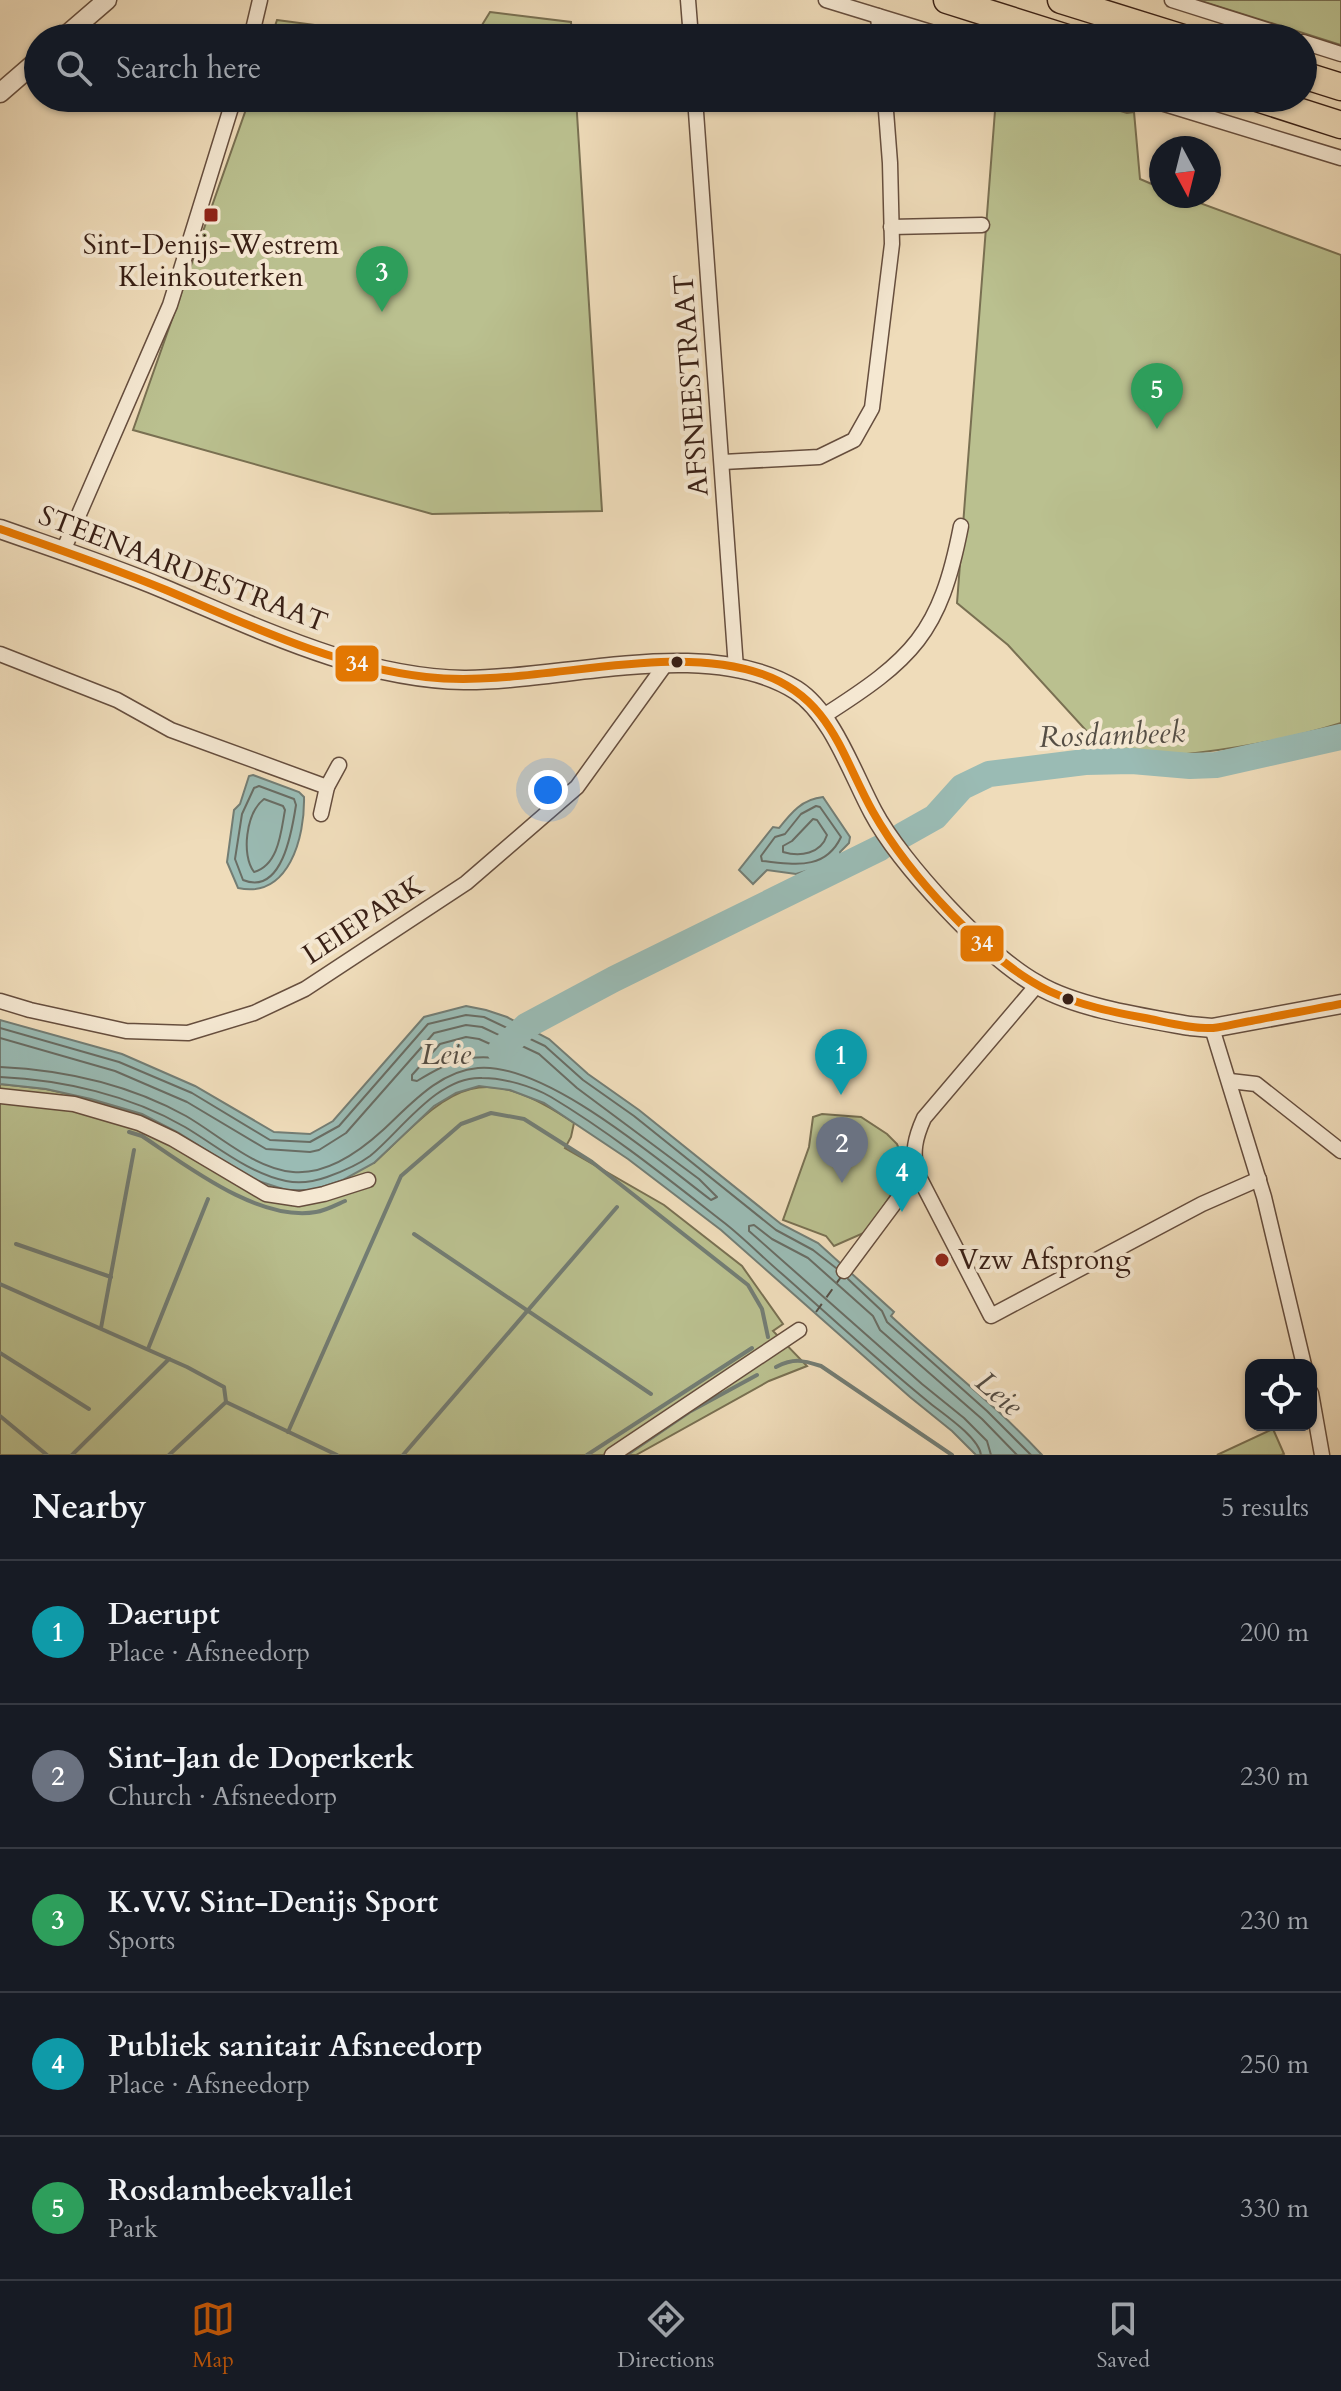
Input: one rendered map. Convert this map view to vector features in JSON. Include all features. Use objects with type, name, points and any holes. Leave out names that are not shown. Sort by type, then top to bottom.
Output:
[{"type":"highway","points":[[947,0],[1023,24]]},
{"type":"highway","points":[[1061,0],[1138,24]]},
{"type":"highway","points":[[1317,79],[1341,87]]},
{"type":"highway","points":[[1301,112],[1341,125]]},
{"type":"street","points":[[79,24],[107,0]]},
{"type":"street","points":[[254,24],[260,0]]},
{"type":"street","points":[[688,0],[690,24]]},
{"type":"street","points":[[826,0],[904,24]]},
{"type":"street","points":[[1172,0],[1248,24]]},
{"type":"street","points":[[878,16],[879,24]]},
{"type":"street","points":[[1317,46],[1341,54]]},
{"type":"street","points":[[0,93],[24,72]]},
{"type":"street","points":[[63,551],[170,305],[230,112]]},
{"type":"street","name":"AFSNEESTRAAT","points":[[696,112],[736,668]]},
{"type":"street","points":[[723,462],[819,457],[854,440],[872,408],[892,244],[886,112]]},
{"type":"street","points":[[1191,112],[1341,158]]},
{"type":"street","points":[[891,227],[982,225]]},
{"type":"street","points":[[822,717],[869,688],[899,664],[923,635],[944,593],[961,526]]},
{"type":"street","name":"STEENAARDESTRAAT","points":[[0,529],[124,572],[330,657],[400,673],[464,680],[620,665],[665,665],[736,668],[778,680],[801,693],[822,717],[882,830],[909,866],[974,934],[1037,985],[1064,997],[1103,1007],[1170,1023],[1212,1028],[1341,1004]]},
{"type":"street","points":[[0,654],[117,700],[171,730],[327,787]]},
{"type":"street","name":"LEIEPARK","points":[[0,1001],[126,1031],[188,1033],[254,1013],[305,989],[466,883],[577,787],[665,665]]},
{"type":"street","points":[[321,814],[327,787],[339,765]]},
{"type":"street","points":[[1037,985],[924,1118],[914,1141],[917,1173],[991,1316],[1202,1204],[1259,1179]]},
{"type":"street","points":[[1212,1028],[1259,1179],[1303,1359]]},
{"type":"street","points":[[1230,1081],[1256,1084],[1341,1151]]},
{"type":"street","points":[[0,1096],[74,1104],[139,1123],[173,1139],[266,1194],[299,1199],[368,1180]]},
{"type":"street","points":[[844,1271],[917,1173]]},
{"type":"street","points":[[612,1455],[799,1330]]},
{"type":"street","points":[[1317,1427],[1322,1455]]},
{"type":"green space","points":[[1198,0],[1341,0],[1341,45],[1317,37],[1317,24],[1274,24]]},
{"type":"green space","points":[[490,12],[571,24],[483,24]]},
{"type":"green space","points":[[277,20],[307,24],[276,24]]},
{"type":"green space","points":[[245,112],[577,112],[602,511],[432,514],[133,430]]},
{"type":"green space","points":[[995,112],[1134,112],[1140,179],[1149,183],[1149,208],[1214,208],[1341,255],[1341,723],[1228,749],[1113,760],[1008,645],[957,603]]},
{"type":"green space","points":[[0,1084],[46,1089],[91,1099],[142,1114],[179,1133],[374,1163],[444,1101],[465,1091],[487,1087],[511,1091],[540,1102],[574,1123],[565,1148],[664,1205],[742,1266],[783,1324],[773,1331],[807,1366],[769,1381],[636,1455],[0,1455]]},
{"type":"green space","points":[[822,1114],[861,1117],[897,1144],[904,1161],[903,1177],[866,1232],[834,1246],[826,1236],[783,1220],[809,1147],[813,1117]]},
{"type":"green space","points":[[1269,1431],[1274,1431],[1284,1454],[1281,1455],[1217,1455]]},
{"type":"water","points":[[249,776],[299,792],[304,797],[301,830],[290,862],[282,875],[256,889],[238,888],[227,862],[234,810],[240,804]]},
{"type":"water","points":[[823,797],[850,837],[849,843],[840,852],[841,857],[809,875],[806,871],[796,874],[767,870],[753,884],[739,870],[773,827],[779,828],[803,804]]},
{"type":"water","name":"Leie","points":[[466,1006],[507,1017],[549,1039],[588,1074],[639,1110],[781,1224],[818,1243],[894,1312],[891,1316],[987,1401],[1042,1455],[976,1455],[721,1230],[628,1159],[544,1103],[510,1090],[479,1086],[456,1093],[434,1106],[374,1163],[343,1180],[313,1190],[286,1190],[252,1179],[179,1133],[142,1114],[46,1089],[0,1084],[0,1020],[122,1054],[195,1086],[274,1132],[310,1134],[333,1121],[424,1017]]},
{"type":"waterway","name":"Rosdambeek","points":[[903,835],[935,817],[962,787],[989,774],[1085,762],[1216,765],[1341,737]]},
{"type":"waterway","name":"Rosdambeek","points":[[500,1051],[526,1026],[614,979],[880,848]]},
{"type":"waterway","points":[[823,866],[828,874]]},
{"type":"waterway","points":[[288,1432],[401,1176],[461,1124],[491,1113],[524,1119],[592,1162],[748,1285],[762,1309],[768,1337]]},
{"type":"waterway","points":[[129,1132],[142,1136],[224,1189],[271,1209],[294,1213],[316,1212],[345,1201]]},
{"type":"waterway","points":[[101,1328],[134,1150]]},
{"type":"waterway","points":[[148,1349],[208,1199]]},
{"type":"waterway","points":[[403,1455],[617,1207]]},
{"type":"waterway","points":[[414,1234],[651,1394]]},
{"type":"waterway","points":[[16,1244],[111,1277]]},
{"type":"waterway","points":[[0,1284],[187,1367],[224,1387],[226,1402],[169,1455]]},
{"type":"waterway","points":[[587,1455],[752,1348]]},
{"type":"waterway","points":[[0,1353],[89,1409]]},
{"type":"waterway","points":[[72,1455],[169,1359]]},
{"type":"waterway","points":[[776,1367],[798,1361],[821,1366],[952,1455]]},
{"type":"waterway","points":[[626,1455],[689,1412],[757,1375]]},
{"type":"waterway","points":[[226,1402],[337,1455]]},
{"type":"waterway","points":[[0,1416],[47,1455]]},
{"type":"ferry route","points":[[816,1312],[841,1277]]},
{"type":"transit line","name":"34","points":[[0,529],[125,573],[293,643],[392,672],[467,679],[683,662],[723,665],[762,674],[785,684],[819,713],[842,750],[873,812],[927,888],[1000,959],[1049,991],[1108,1011],[1205,1028],[1341,1004]]},
{"type":"place","name":"Sint-Denijs-Westrem Kleinkouterken","points":[[211,215]]},
{"type":"place","name":"K.V.V. Sint-Denijs Sport","points":[[382,312]]},
{"type":"place","name":"Rosdambeekvallei","points":[[1157,429]]},
{"type":"place","name":"Daerupt","points":[[841,1095]]},
{"type":"place","name":"Sint-Jan de Doperkerk","points":[[842,1183]]},
{"type":"place","name":"Publiek sanitair Afsneedorp","points":[[902,1212]]},
{"type":"place","name":"Vzw Afsprong","points":[[942,1260]]}]
